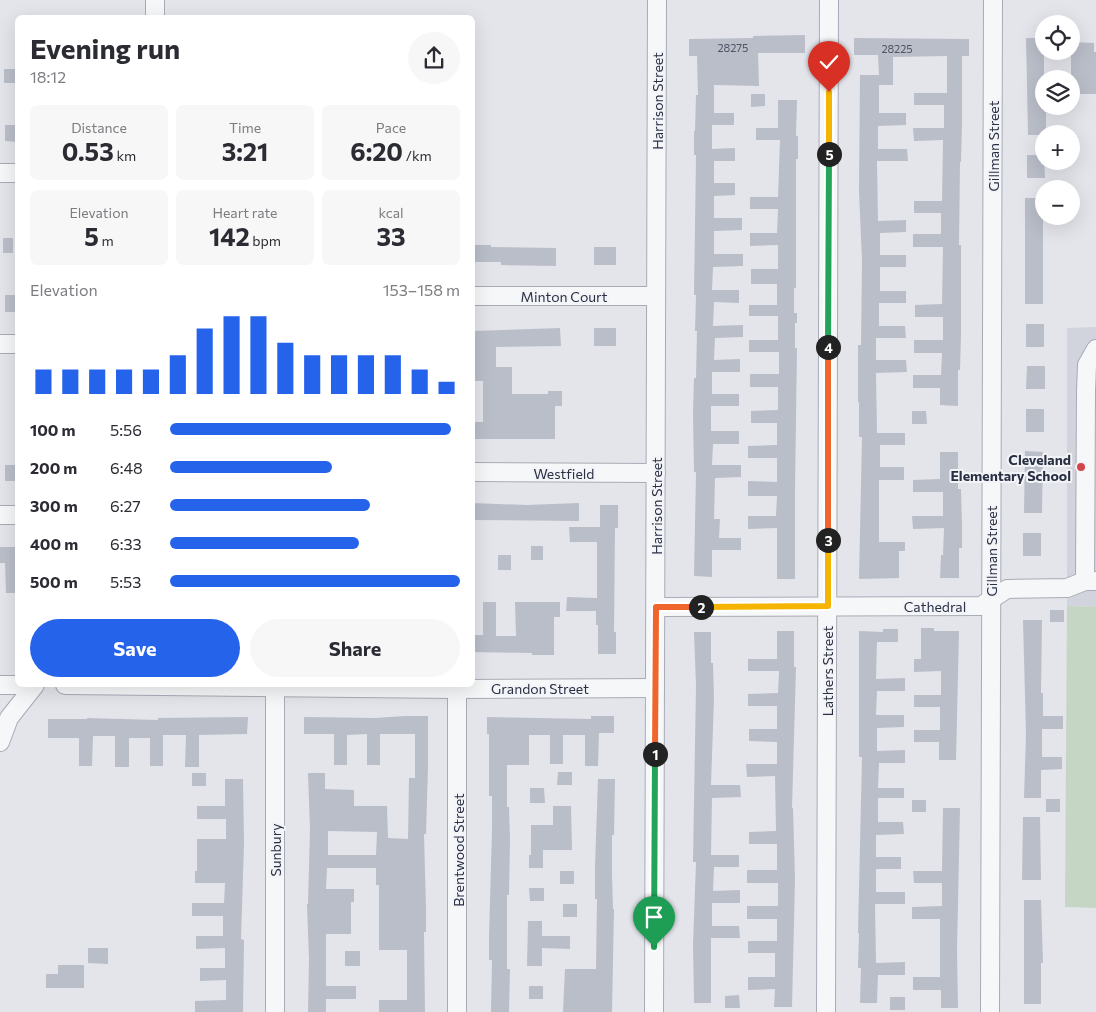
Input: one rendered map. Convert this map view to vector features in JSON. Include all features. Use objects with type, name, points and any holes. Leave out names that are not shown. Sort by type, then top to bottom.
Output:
[{"type":"street","points":[[155,0],[156,15]]},
{"type":"street","name":"Harrison Street","points":[[654,1012],[657,0]]},
{"type":"street","name":"Lathers Street","points":[[826,1012],[829,0]]},
{"type":"street","name":"Gillman Street","points":[[990,1012],[993,0]]},
{"type":"street","points":[[0,173],[15,173]]},
{"type":"street","name":"Minton Court","points":[[475,296],[656,296]]},
{"type":"street","points":[[0,344],[15,344]]},
{"type":"street","points":[[1091,581],[1086,392],[1087,365],[1096,349]]},
{"type":"street","name":"Westfield","points":[[475,472],[656,473]]},
{"type":"street","points":[[0,515],[15,515]]},
{"type":"street","name":"Cathedral","points":[[656,607],[981,606],[1007,589],[1066,588],[1091,581]]},
{"type":"street","points":[[0,685],[15,685]]},
{"type":"street","points":[[0,742],[9,718],[33,687]]},
{"type":"street","name":"Grandon Street","points":[[276,687],[655,688]]},
{"type":"street","name":"Sunbury","points":[[275,1012],[276,687]]},
{"type":"street","name":"Brentwood Street","points":[[457,688],[458,1012]]},
{"type":"shaded area","name":"Cleveland Elementary School","points":[[1096,327],[1096,607],[1067,606],[1067,328]]},
{"type":"green space","points":[[1067,606],[1096,607],[1096,908],[1065,907]]},
{"type":"building","points":[[805,35],[805,53],[758,53],[759,86],[714,85],[714,113],[734,113],[734,125],[712,125],[712,149],[735,148],[735,161],[714,161],[714,183],[735,183],[735,195],[714,196],[714,218],[742,218],[742,230],[714,231],[714,254],[743,254],[743,266],[713,267],[712,290],[739,290],[739,303],[714,302],[713,326],[743,325],[743,337],[715,338],[714,360],[740,359],[740,372],[712,372],[712,394],[739,394],[739,406],[711,406],[711,431],[739,431],[739,444],[713,444],[712,465],[741,465],[741,477],[715,478],[714,519],[720,519],[719,538],[741,538],[741,550],[712,550],[712,577],[694,576],[696,472],[694,472],[693,413],[697,331],[695,331],[696,295],[694,295],[696,155],[694,155],[694,131],[696,95],[698,95],[697,56],[689,56],[689,39]]},
{"type":"building","points":[[854,38],[969,39],[969,56],[962,56],[959,245],[961,245],[961,335],[960,370],[958,370],[958,406],[940,405],[940,388],[913,388],[913,375],[941,375],[942,353],[914,353],[914,340],[943,340],[943,317],[915,317],[915,305],[942,304],[943,247],[913,247],[913,234],[941,234],[941,213],[914,213],[914,201],[942,201],[943,140],[914,141],[913,128],[944,128],[944,105],[914,105],[914,93],[947,93],[947,56],[893,57],[893,85],[879,85],[879,113],[906,113],[906,125],[878,126],[878,149],[907,149],[908,161],[877,161],[878,221],[906,220],[906,232],[880,233],[880,255],[906,255],[906,267],[880,267],[880,291],[906,291],[906,303],[879,303],[879,326],[905,326],[906,338],[876,338],[876,360],[906,360],[907,372],[876,373],[877,433],[905,433],[905,445],[880,445],[880,467],[904,467],[904,480],[879,480],[879,542],[905,542],[905,551],[899,551],[899,578],[859,579],[862,437],[859,437],[858,402],[858,345],[861,345],[862,261],[859,191],[860,75],[879,75],[878,55],[854,55]]},
{"type":"building","points":[[1026,38],[1035,38],[1035,60],[1044,60],[1044,70],[1035,70],[1035,115],[1046,115],[1046,125],[1035,125],[1035,135],[1028,135]]},
{"type":"building","points":[[1080,42],[1094,43],[1094,52],[1096,52],[1096,94],[1080,94],[1080,70],[1071,70],[1071,60],[1080,60]]},
{"type":"building","points":[[4,69],[15,69],[15,83],[4,83]]},
{"type":"building","points":[[751,94],[765,94],[765,106],[751,107]]},
{"type":"building","points":[[778,100],[797,100],[796,288],[794,288],[794,313],[797,313],[797,323],[795,323],[795,348],[797,348],[795,579],[777,579],[777,528],[748,529],[748,516],[776,516],[777,496],[748,496],[748,481],[777,482],[777,458],[748,458],[748,446],[777,445],[777,423],[751,423],[751,411],[778,410],[778,387],[750,387],[750,374],[779,374],[779,352],[749,352],[749,340],[778,340],[778,316],[749,316],[749,305],[777,305],[777,284],[751,284],[751,269],[778,269],[778,245],[750,246],[750,233],[777,233],[778,209],[750,209],[750,197],[778,197],[780,140],[756,140],[756,128],[778,128]]},
{"type":"building","points":[[5,125],[15,125],[15,142],[5,141]]},
{"type":"building","points":[[1027,155],[1035,155],[1035,170],[1045,170],[1045,178],[1027,178]]},
{"type":"building","points":[[1025,198],[1035,198],[1035,225],[1043,225],[1043,304],[1025,304]]},
{"type":"building","points":[[3,238],[13,238],[13,253],[3,253]]},
{"type":"building","points":[[475,245],[556,248],[556,266],[501,265],[501,262],[475,262]]},
{"type":"building","points":[[594,247],[616,247],[616,265],[594,265]]},
{"type":"building","points":[[5,295],[15,295],[15,312],[5,312]]},
{"type":"building","points":[[1026,324],[1044,324],[1044,347],[1026,347]]},
{"type":"building","points":[[560,328],[561,346],[496,347],[496,367],[512,367],[512,394],[548,394],[548,391],[562,391],[562,406],[555,406],[555,439],[475,439],[475,422],[483,422],[483,381],[475,381],[475,331]]},
{"type":"building","points":[[594,328],[616,328],[616,346],[594,346]]},
{"type":"building","points":[[1027,366],[1045,366],[1045,389],[1026,389]]},
{"type":"building","points":[[1026,409],[1044,409],[1044,432],[1026,432]]},
{"type":"building","points":[[912,411],[926,411],[927,424],[912,424]]},
{"type":"building","points":[[1025,451],[1043,452],[1042,513],[1024,513]]},
{"type":"building","points":[[940,452],[958,452],[958,489],[961,489],[962,525],[962,548],[959,548],[959,578],[940,578],[944,528],[913,529],[912,516],[943,516],[943,492],[913,492],[913,480],[940,479]]},
{"type":"building","points":[[5,465],[15,465],[15,481],[5,481]]},
{"type":"building","points":[[475,503],[527,505],[579,503],[579,521],[475,520]]},
{"type":"building","points":[[600,505],[618,505],[618,528],[615,528],[614,632],[616,632],[616,654],[598,654],[596,611],[566,611],[567,597],[597,598],[597,542],[570,542],[569,527],[600,527]]},
{"type":"building","points":[[1023,533],[1041,533],[1041,556],[1023,556]]},
{"type":"building","points":[[531,546],[543,546],[543,560],[531,560]]},
{"type":"building","points":[[0,547],[15,547],[15,593],[6,593],[5,563],[0,563]]},
{"type":"building","points":[[498,555],[511,555],[511,570],[498,570]]},
{"type":"building","points":[[483,602],[496,602],[496,636],[516,636],[515,602],[560,602],[560,617],[554,617],[554,655],[475,652],[475,635],[483,635]]},
{"type":"building","points":[[1050,610],[1064,610],[1064,622],[1050,622]]},
{"type":"building","points":[[1023,620],[1042,620],[1041,693],[1043,693],[1043,716],[1063,716],[1063,729],[1042,729],[1042,757],[1062,757],[1062,769],[1041,770],[1041,798],[1024,798],[1026,734]]},
{"type":"building","points":[[921,628],[934,628],[934,631],[959,631],[956,760],[939,760],[939,742],[914,742],[914,730],[940,730],[940,707],[914,707],[914,695],[941,695],[941,671],[914,672],[914,659],[921,659]]},
{"type":"building","points":[[883,629],[898,629],[898,642],[877,642],[876,679],[905,678],[905,691],[877,691],[876,715],[904,715],[904,727],[877,728],[877,751],[905,750],[905,763],[879,763],[878,788],[904,788],[904,798],[878,798],[878,822],[903,822],[904,834],[876,835],[876,857],[901,857],[901,869],[876,869],[876,892],[905,892],[905,904],[875,904],[876,963],[905,962],[905,975],[878,975],[877,1003],[860,1003],[861,968],[858,968],[858,933],[862,757],[859,757],[859,631],[883,632]]},
{"type":"building","points":[[777,631],[794,631],[794,667],[796,667],[792,808],[795,879],[792,1007],[774,1007],[775,989],[748,990],[748,977],[775,977],[775,953],[748,953],[748,941],[777,941],[777,919],[747,919],[747,906],[778,906],[778,883],[747,883],[747,870],[777,870],[777,844],[749,844],[749,832],[776,831],[775,776],[747,777],[746,764],[777,764],[777,742],[749,741],[749,729],[777,729],[777,706],[748,706],[748,694],[778,693],[779,671],[748,671],[748,659],[777,659]]},
{"type":"building","points":[[694,632],[711,632],[714,698],[711,785],[740,785],[741,797],[712,798],[711,855],[739,855],[739,867],[714,867],[713,891],[740,890],[740,903],[712,903],[712,926],[739,926],[740,938],[711,938],[711,1003],[694,1003],[693,945],[696,862],[693,862],[696,685]]},
{"type":"building","points":[[428,716],[426,834],[424,834],[426,909],[426,932],[424,932],[425,1012],[379,1012],[379,1000],[407,1000],[407,950],[379,950],[379,885],[376,885],[376,868],[327,868],[326,889],[354,889],[354,902],[351,902],[351,934],[326,934],[326,986],[356,986],[356,999],[326,999],[326,1012],[308,1012],[307,904],[310,830],[308,773],[325,773],[325,789],[354,790],[354,806],[387,806],[388,838],[408,839],[409,778],[415,778],[415,734],[380,734],[380,765],[367,765],[367,734],[347,735],[347,765],[334,765],[334,734],[304,734],[304,717],[375,718]],"holes":[[[328,831],[377,832],[376,855],[328,855]]]},
{"type":"building","points":[[591,716],[614,716],[614,733],[599,733],[598,766],[585,766],[585,735],[563,735],[563,764],[550,764],[550,735],[529,735],[529,765],[507,765],[507,807],[509,807],[510,840],[509,895],[507,895],[507,969],[510,969],[509,1012],[491,1012],[492,960],[489,960],[489,937],[492,796],[489,796],[489,734],[487,734],[487,717],[591,719]]},
{"type":"building","points":[[248,717],[247,734],[199,735],[199,767],[185,767],[186,735],[163,735],[163,766],[150,766],[150,738],[129,738],[129,767],[115,767],[115,736],[93,736],[92,766],[79,766],[79,738],[48,738],[48,719],[158,720],[158,718]]},
{"type":"building","points":[[558,772],[572,772],[572,785],[557,785]]},
{"type":"building","points":[[192,773],[206,773],[206,786],[192,786]]},
{"type":"building","points":[[225,779],[243,779],[244,844],[241,939],[244,940],[243,1012],[195,1012],[195,1001],[226,1000],[226,980],[200,981],[200,968],[225,968],[225,948],[196,949],[196,936],[223,936],[223,916],[192,916],[192,903],[224,903],[225,883],[195,883],[195,871],[197,871],[197,839],[226,839],[226,819],[197,819],[197,806],[225,806]]},
{"type":"building","points":[[598,779],[615,779],[614,835],[612,835],[614,909],[612,1012],[563,1012],[565,969],[596,969],[597,899],[595,899],[595,867]]},
{"type":"building","points":[[530,788],[544,788],[545,803],[530,803]]},
{"type":"building","points":[[1046,799],[1060,799],[1060,812],[1046,812]]},
{"type":"building","points":[[912,800],[926,800],[926,812],[912,812]]},
{"type":"building","points":[[553,806],[571,806],[572,850],[543,850],[543,868],[529,868],[531,825],[553,825]]},
{"type":"building","points":[[943,808],[960,808],[957,950],[958,1008],[941,1008],[941,990],[913,990],[913,977],[940,977],[940,919],[912,919],[912,907],[942,906],[942,883],[914,883],[913,871],[942,871]]},
{"type":"building","points":[[1023,817],[1040,817],[1041,880],[1022,880]]},
{"type":"building","points":[[560,871],[574,871],[574,884],[560,884]]},
{"type":"building","points":[[529,888],[544,888],[544,901],[530,901]]},
{"type":"building","points":[[1024,900],[1041,900],[1043,963],[1041,963],[1041,1004],[1024,1004]]},
{"type":"building","points":[[563,904],[577,904],[577,917],[563,917]]},
{"type":"building","points":[[528,921],[542,921],[542,936],[570,936],[570,949],[542,948],[542,966],[527,966]]},
{"type":"building","points":[[88,948],[108,948],[108,964],[88,963]]},
{"type":"building","points":[[345,951],[360,951],[360,966],[345,966]]},
{"type":"building","points":[[58,965],[84,965],[84,988],[46,988],[46,974],[58,974]]},
{"type":"building","points":[[529,986],[543,986],[543,999],[529,999]]},
{"type":"building","points":[[739,995],[740,1008],[725,1008],[725,996]]},
{"type":"building","points":[[890,997],[905,997],[905,1010],[890,1010]]},
{"type":"place","name":"Cleveland Elementary School","points":[[1081,467]]},
{"type":"route","points":[[654,947],[656,607],[828,606],[829,92]]}]
